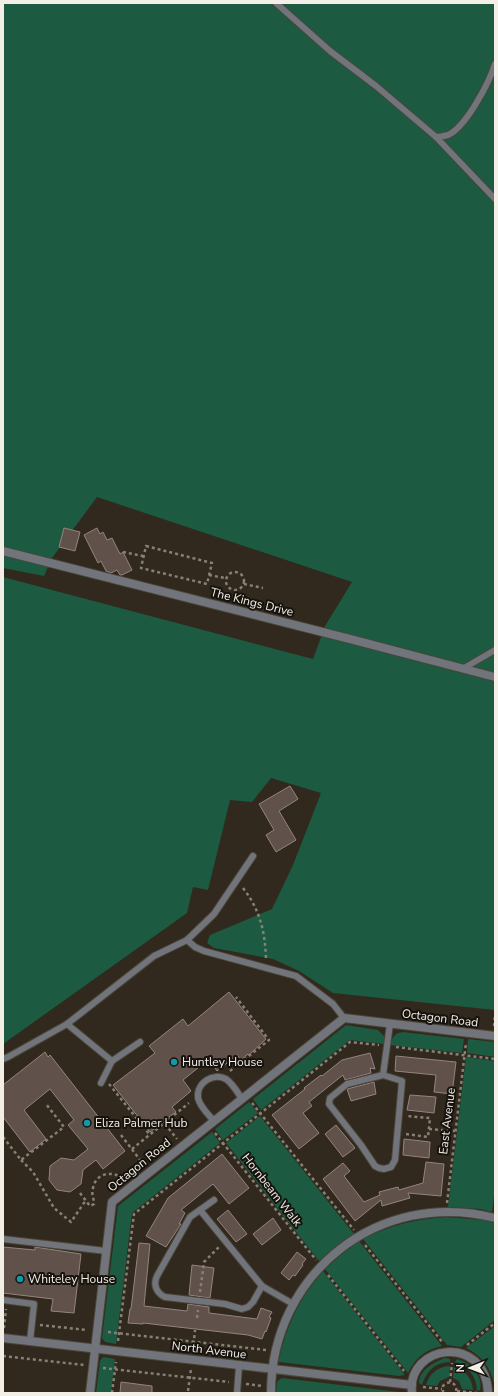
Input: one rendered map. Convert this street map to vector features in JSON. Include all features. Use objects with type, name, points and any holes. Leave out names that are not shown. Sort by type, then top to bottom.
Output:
[{"type":"street","name":"The Kings Drive","points":[[3,551],[495,677]]},
{"type":"street","name":"Octagon Road","points":[[90,1393],[112,1202],[344,1018],[495,1036]]},
{"type":"street","points":[[271,1390],[275,1352],[283,1325],[293,1304],[321,1266],[335,1253],[358,1236],[385,1224],[425,1213],[468,1212],[495,1218]]},
{"type":"street","name":"North Avenue","points":[[3,1338],[412,1387]]},
{"type":"street","points":[[412,1387],[415,1374],[421,1364],[431,1356],[442,1352],[454,1352],[466,1355],[483,1371],[487,1382],[488,1393]]},
{"type":"lane","points":[[276,3],[330,51],[376,86],[436,137],[495,199]]},
{"type":"lane","points":[[436,137],[448,135],[464,121],[474,106],[495,64]]},
{"type":"lane","points":[[464,668],[495,650]]},
{"type":"lane","points":[[3,1059],[67,1024],[154,956],[187,940],[214,914],[253,856]]},
{"type":"lane","points":[[187,940],[195,947],[204,951],[296,976],[332,1004],[344,1018]]},
{"type":"lane","points":[[67,1024],[112,1060]]},
{"type":"lane","points":[[383,1075],[390,1024]]},
{"type":"lane","points":[[101,1083],[112,1060],[140,1042]]},
{"type":"lane","points":[[383,1075],[402,1081],[399,1115],[393,1164],[388,1168],[379,1168],[375,1166],[361,1145],[329,1104],[330,1098],[347,1084],[383,1075]]},
{"type":"lane","points":[[211,1123],[198,1097],[198,1091],[204,1081],[215,1077],[226,1079],[245,1097]]},
{"type":"lane","points":[[214,1200],[190,1218],[157,1276],[155,1284],[158,1292],[165,1297],[225,1304],[242,1309],[248,1307],[253,1302],[262,1286]]},
{"type":"lane","points":[[200,1210],[262,1286],[293,1304]]},
{"type":"lane","points":[[3,1239],[106,1250]]},
{"type":"lane","points":[[5,1300],[34,1304],[30,1341]]},
{"type":"lane","points":[[237,1393],[239,1366]]},
{"type":"path","points":[[146,546],[212,563],[207,584],[141,568],[143,556],[146,546]]},
{"type":"path","points":[[123,552],[143,556]]},
{"type":"path","points":[[236,571],[244,577],[244,584],[239,589],[232,590],[226,585],[225,578],[230,573],[236,571]]},
{"type":"path","points":[[210,575],[225,578]]},
{"type":"path","points":[[244,584],[263,588]]},
{"type":"path","points":[[237,880],[253,900],[261,921],[266,941],[267,968]]},
{"type":"path","points":[[227,1073],[270,1040],[236,997]]},
{"type":"path","name":"East Avenue","points":[[446,1212],[467,1033]]},
{"type":"path","points":[[112,1393],[134,1214],[350,1042],[495,1059]]},
{"type":"path","points":[[101,1083],[110,1084],[150,1135]]},
{"type":"path","points":[[245,1097],[261,1113],[358,1236],[454,1352]]},
{"type":"path","points":[[132,1149],[192,1101]]},
{"type":"path","points":[[21,1160],[64,1127],[46,1104]]},
{"type":"path","points":[[397,1134],[428,1137],[429,1129],[430,1118],[399,1115]]},
{"type":"path","name":"Hornbeam Walk","points":[[211,1123],[223,1143],[321,1266],[412,1387]]},
{"type":"path","points":[[165,1124],[178,1140]]},
{"type":"path","points":[[429,1129],[455,1131]]},
{"type":"path","points":[[121,1135],[144,1166]]},
{"type":"path","points":[[3,1137],[21,1160],[33,1172],[54,1208],[71,1222],[86,1200]]},
{"type":"path","points":[[94,1201],[92,1195],[94,1183],[103,1175],[115,1174],[126,1180]]},
{"type":"path","points":[[80,1193],[90,1206],[94,1204],[94,1201]]},
{"type":"path","points":[[94,1201],[99,1201]]},
{"type":"path","points":[[197,1318],[204,1262],[226,1240]]},
{"type":"path","points":[[3,1331],[5,1300]]},
{"type":"path","points":[[450,1382],[454,1352],[495,1323]]},
{"type":"path","points":[[32,1324],[275,1352]]},
{"type":"path","points":[[3,1356],[238,1383],[271,1390]]},
{"type":"path","points":[[446,1364],[459,1365]]},
{"type":"path","points":[[424,1393],[425,1380]]},
{"type":"path","points":[[443,1393],[442,1389],[445,1384],[450,1382]]},
{"type":"path","points":[[450,1382],[455,1385],[457,1392],[476,1393],[475,1386]]},
{"type":"path","points":[[412,1387],[442,1389]]},
{"type":"green space","points":[[3,3],[495,3],[495,1010],[333,993],[299,971],[273,959],[214,948],[207,943],[210,935],[272,909],[293,865],[321,793],[271,778],[252,802],[230,800],[208,890],[193,887],[187,913],[3,1044],[3,577],[313,659],[325,626],[352,582],[97,497],[52,558],[44,576],[3,568]]},
{"type":"green space","points":[[346,1025],[378,1030],[384,1036],[384,1044],[350,1040],[261,1110],[253,1099]]},
{"type":"green space","points":[[403,1032],[464,1039],[462,1053],[390,1045],[394,1036]]},
{"type":"green space","points":[[468,1039],[495,1042],[495,1057],[467,1053]]},
{"type":"green space","points":[[466,1057],[495,1061],[495,1188],[492,1212],[480,1209],[448,1207]]},
{"type":"green space","points":[[249,1102],[258,1113],[223,1140],[215,1129]]},
{"type":"green space","points":[[260,1116],[354,1234],[339,1244],[319,1261],[226,1143]]},
{"type":"green space","points":[[212,1132],[220,1143],[132,1213],[116,1344],[105,1342],[102,1338],[118,1206]]},
{"type":"green space","points":[[446,1217],[483,1220],[495,1223],[495,1320],[461,1347],[447,1345],[363,1239],[393,1226],[424,1219]]},
{"type":"green space","points":[[359,1241],[442,1346],[431,1349],[422,1355],[414,1363],[408,1373],[325,1269]]},
{"type":"green space","points":[[323,1271],[405,1375],[399,1376],[279,1362],[282,1347],[295,1312],[307,1291]]},
{"type":"green space","points":[[495,1326],[494,1383],[484,1362],[476,1354],[466,1348]]},
{"type":"green space","points":[[103,1357],[115,1359],[111,1393],[96,1393],[100,1361]]},
{"type":"green space","points":[[445,1358],[450,1359],[450,1362],[445,1362],[432,1368],[422,1385],[419,1383],[424,1370],[432,1364]]},
{"type":"green space","points":[[457,1359],[467,1363],[478,1375],[481,1385],[480,1390],[477,1391],[475,1381],[468,1369],[455,1362]]},
{"type":"green space","points":[[450,1366],[449,1377],[440,1381],[437,1386],[426,1385],[435,1371]]},
{"type":"green space","points":[[454,1366],[468,1375],[473,1390],[462,1389],[459,1381],[453,1378]]},
{"type":"green space","points":[[282,1378],[401,1393],[276,1393],[277,1382]]},
{"type":"building","points":[[64,528],[80,532],[75,551],[59,547]]},
{"type":"building","points":[[97,528],[100,534],[103,532],[107,540],[112,538],[120,554],[123,552],[132,570],[120,575],[117,570],[111,573],[106,571],[101,561],[98,563],[84,535]]},
{"type":"building","points":[[290,786],[298,799],[279,811],[296,840],[276,852],[266,835],[274,830],[259,804]]},
{"type":"building","name":"Huntley House","points":[[229,992],[266,1039],[249,1055],[248,1054],[241,1060],[237,1055],[217,1071],[209,1059],[183,1080],[191,1091],[172,1107],[176,1112],[150,1132],[113,1085],[155,1053],[149,1046],[183,1019],[188,1026]]},
{"type":"building","name":"Eliza Palmer Hub","points":[[45,1052],[48,1057],[50,1055],[125,1151],[103,1169],[96,1160],[83,1170],[81,1184],[70,1192],[57,1190],[49,1180],[50,1166],[61,1158],[74,1160],[88,1149],[68,1125],[74,1120],[50,1089],[24,1110],[46,1139],[30,1152],[3,1117],[3,1085]]},
{"type":"building","points":[[370,1053],[375,1069],[370,1068],[371,1073],[345,1080],[343,1075],[309,1102],[312,1106],[303,1113],[319,1133],[299,1149],[272,1115],[305,1089],[304,1088],[342,1060]]},
{"type":"building","points":[[396,1056],[456,1062],[452,1094],[434,1092],[436,1075],[395,1071]]},
{"type":"building","points":[[374,1082],[376,1094],[351,1101],[347,1089]]},
{"type":"building","points":[[410,1095],[436,1097],[434,1113],[407,1110]]},
{"type":"building","points":[[336,1125],[355,1148],[343,1157],[325,1134]]},
{"type":"building","points":[[404,1139],[430,1142],[429,1158],[403,1155]]},
{"type":"building","points":[[222,1154],[249,1188],[229,1204],[213,1184],[181,1210],[185,1213],[179,1224],[181,1224],[166,1247],[146,1236],[168,1198]]},
{"type":"building","points":[[426,1162],[444,1164],[441,1196],[408,1193],[410,1198],[382,1206],[381,1200],[355,1221],[323,1179],[343,1163],[350,1171],[344,1176],[364,1202],[380,1195],[379,1192],[398,1187],[399,1190],[423,1183]]},
{"type":"building","points":[[228,1210],[247,1234],[236,1242],[217,1219]]},
{"type":"building","points":[[273,1218],[281,1230],[262,1245],[253,1234]]},
{"type":"building","points":[[139,1243],[150,1244],[144,1306],[187,1311],[188,1304],[209,1307],[209,1313],[257,1319],[261,1308],[272,1312],[269,1317],[271,1318],[266,1332],[265,1331],[262,1339],[248,1335],[143,1323],[128,1323]]},
{"type":"building","name":"Whiteley House","points":[[3,1247],[35,1250],[35,1247],[81,1254],[74,1313],[51,1311],[53,1299],[3,1293]]},
{"type":"building","points":[[297,1252],[306,1259],[295,1276],[293,1275],[289,1280],[281,1273]]},
{"type":"building","points":[[192,1265],[214,1268],[210,1298],[189,1295]]},
{"type":"building","points":[[121,1382],[152,1386],[152,1393],[120,1393]]},
{"type":"place","name":"Huntley House","points":[[174,1062]]},
{"type":"place","name":"Eliza Palmer Hub","points":[[87,1123]]},
{"type":"place","name":"Whiteley House","points":[[20,1279]]}]
